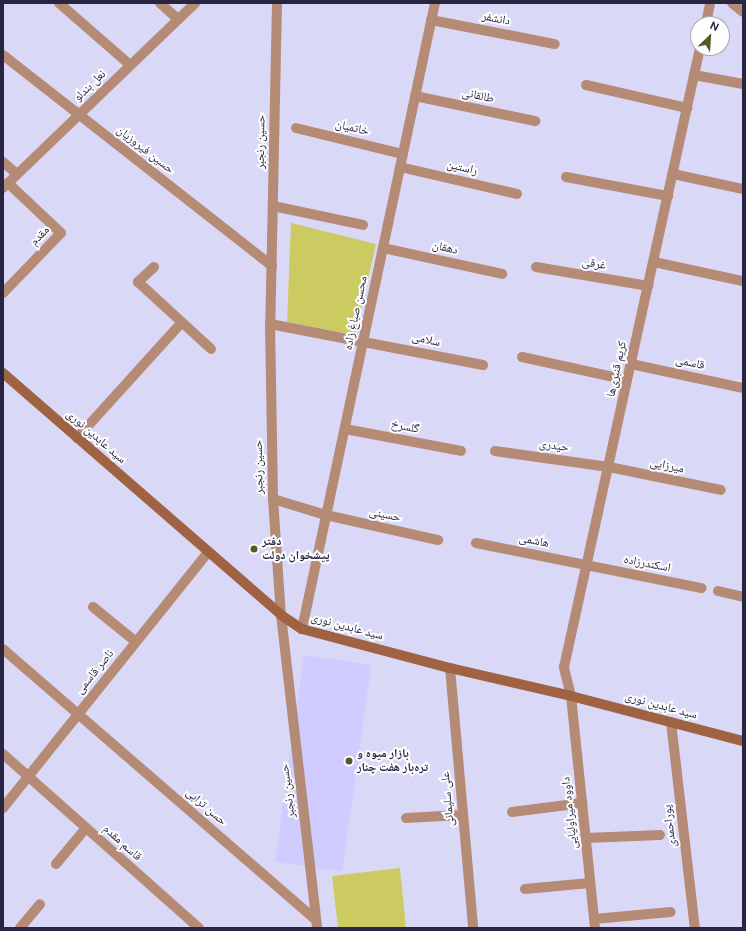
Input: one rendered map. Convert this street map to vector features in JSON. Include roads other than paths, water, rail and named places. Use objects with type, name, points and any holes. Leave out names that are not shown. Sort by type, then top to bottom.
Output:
[{"type":"main road","name":"سید عابدین نوری","points":[[3,373],[281,615],[302,628],[450,668],[571,696],[743,741]]},
{"type":"street","points":[[59,3],[130,65]]},
{"type":"street","points":[[160,3],[178,19]]},
{"type":"street","name":"نعل بندلو","points":[[6,185],[195,3]]},
{"type":"street","name":"حسین رنجبر","points":[[277,3],[270,324],[273,499],[281,615],[316,924]]},
{"type":"street","name":"محسن صباغ زاده","points":[[302,628],[435,3]]},
{"type":"street","points":[[708,16],[710,3]]},
{"type":"street","points":[[732,3],[743,12]]},
{"type":"street","name":"دانشفر","points":[[431,20],[555,44]]},
{"type":"street","name":"حسین فیروزیان","points":[[3,55],[272,266]]},
{"type":"street","name":"کریم قنبری‌ها","points":[[571,696],[564,667],[698,56]]},
{"type":"street","points":[[694,75],[743,84]]},
{"type":"street","points":[[586,85],[687,108]]},
{"type":"street","name":"طالقانی","points":[[415,96],[535,121]]},
{"type":"street","name":"خاتمیان","points":[[296,128],[403,154]]},
{"type":"street","points":[[3,162],[17,174]]},
{"type":"street","name":"راستین","points":[[400,167],[517,194]]},
{"type":"street","points":[[673,174],[743,189]]},
{"type":"street","points":[[566,177],[668,196]]},
{"type":"street","name":"مقدم","points":[[3,293],[61,233],[6,185]]},
{"type":"street","points":[[273,206],[363,226]]},
{"type":"street","name":"دهقان","points":[[383,248],[502,274]]},
{"type":"street","points":[[654,262],[743,281]]},
{"type":"street","points":[[154,267],[138,282],[211,349]]},
{"type":"street","name":"غرقی","points":[[536,267],[648,286]]},
{"type":"street","points":[[78,438],[182,322]]},
{"type":"street","name":"سلامی","points":[[270,324],[483,365]]},
{"type":"street","points":[[522,357],[628,380]]},
{"type":"street","name":"قاسمی","points":[[631,364],[743,388]]},
{"type":"street","name":"گلسرخ","points":[[345,429],[461,451]]},
{"type":"street","name":"حیدری","points":[[495,451],[608,467]]},
{"type":"street","name":"میرزایی","points":[[608,467],[721,490]]},
{"type":"street","points":[[273,499],[326,515]]},
{"type":"street","name":"حسینی","points":[[326,515],[438,540]]},
{"type":"street","name":"هاشمی","points":[[476,543],[587,565]]},
{"type":"street","name":"ناصر قاسمی","points":[[3,808],[208,552]]},
{"type":"street","name":"اسکندرزاده","points":[[587,565],[702,588]]},
{"type":"street","points":[[718,591],[743,597]]},
{"type":"street","points":[[93,607],[136,642]]},
{"type":"street","name":"حسن ترابی","points":[[3,649],[79,713],[316,924]]},
{"type":"street","name":"علی سلیمانی","points":[[450,668],[473,928]]},
{"type":"street","name":"داوود میراولیایی","points":[[571,696],[595,923]]},
{"type":"street","name":"پوراحمدی","points":[[671,722],[695,928]]},
{"type":"street","name":"قاسم مقدم","points":[[3,754],[199,928]]},
{"type":"street","points":[[512,812],[582,803]]},
{"type":"street","points":[[406,818],[462,815]]},
{"type":"street","points":[[56,864],[86,828]]},
{"type":"street","points":[[586,838],[660,835]]},
{"type":"street","points":[[525,889],[590,883]]},
{"type":"street","points":[[20,928],[40,904]]},
{"type":"street","points":[[595,923],[671,912]]},
{"type":"place","name":"دفتر پیشخوان دولت","points":[[254,549]]},
{"type":"place","name":"بازار میوه و تره‌بار هفت چنار","points":[[349,761]]}]
